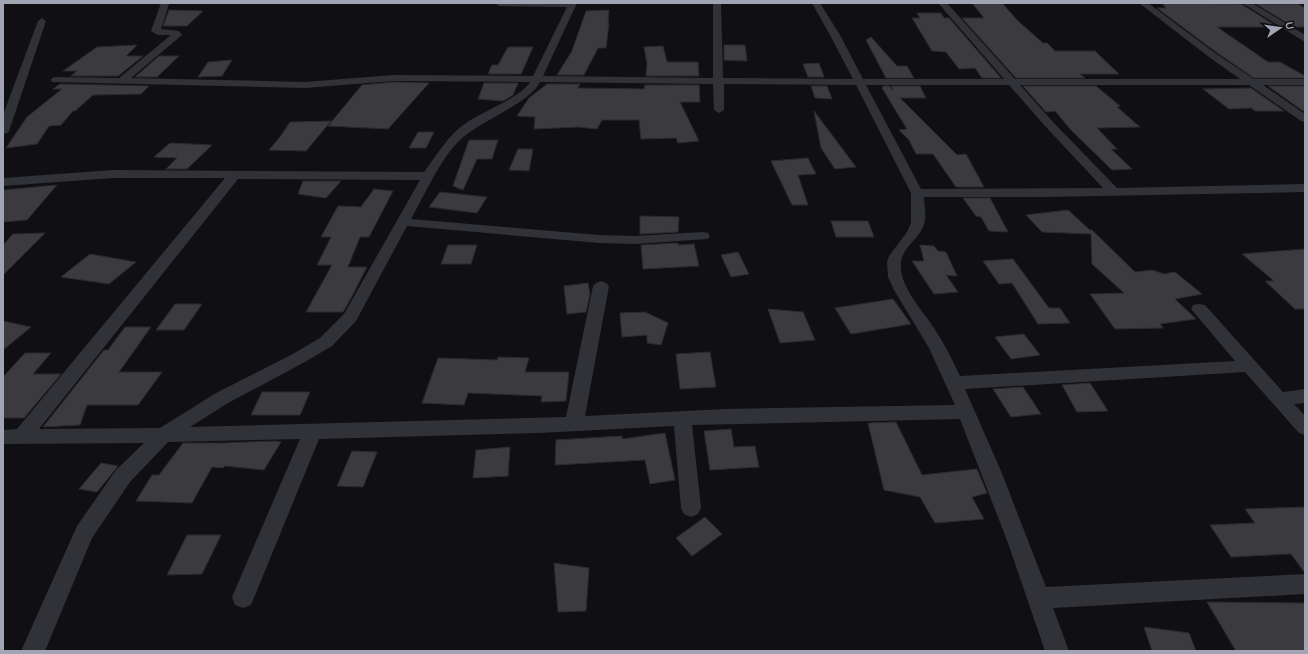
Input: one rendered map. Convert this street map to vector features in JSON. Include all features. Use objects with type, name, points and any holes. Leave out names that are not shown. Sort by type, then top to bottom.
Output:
[{"type":"street","points":[[33,651],[84,533],[123,476],[163,435],[222,398],[297,359],[326,342],[350,317],[428,176],[452,141],[469,126],[518,98],[532,88],[572,4],[500,3]]},
{"type":"street","points":[[717,3],[719,110]]},
{"type":"street","points":[[816,3],[860,82],[917,193],[918,222],[915,230],[897,252],[894,262],[895,272],[900,288],[936,344],[967,412],[1039,598],[1057,651]]},
{"type":"street","points":[[942,3],[1049,124],[1113,191]]},
{"type":"street","points":[[1143,3],[1251,82],[1305,119]]},
{"type":"street","points":[[1246,3],[1305,39]]},
{"type":"street","points":[[123,80],[177,35],[176,33],[156,31],[164,4]]},
{"type":"street","points":[[3,131],[42,21]]},
{"type":"street","points":[[56,80],[305,84],[380,78],[718,82],[1305,82]]},
{"type":"street","points":[[3,182],[112,174],[428,176]]},
{"type":"street","points":[[22,436],[234,175]]},
{"type":"street","points":[[917,193],[1305,188]]},
{"type":"street","points":[[402,222],[599,239],[634,240],[703,236]]},
{"type":"street","points":[[574,424],[601,286]]},
{"type":"street","points":[[1199,309],[1248,366],[1305,428]]},
{"type":"street","points":[[954,383],[1248,366]]},
{"type":"street","points":[[1279,399],[1305,396]]},
{"type":"street","points":[[3,437],[163,435],[574,424],[725,416],[967,412]]},
{"type":"street","points":[[682,418],[691,508]]},
{"type":"street","points":[[243,597],[314,431]]},
{"type":"street","points":[[1039,598],[1305,584]]},
{"type":"building","points":[[972,3],[1002,3],[1018,21],[1043,43],[1047,43],[1055,51],[1095,51],[1119,74],[1080,74],[1085,78],[1016,78],[962,18],[984,18]]},
{"type":"building","points":[[1162,3],[1241,4],[1278,27],[1217,27],[1268,62],[1280,62],[1305,76],[1305,78],[1254,78],[1157,8],[1166,8]]},
{"type":"building","points":[[1256,4],[1298,4],[1305,8],[1305,27],[1294,27]]},
{"type":"building","points":[[169,10],[203,11],[187,26],[163,26]]},
{"type":"building","points":[[609,10],[606,48],[598,48],[584,75],[557,75],[572,51],[586,11]]},
{"type":"building","points":[[917,13],[941,13],[944,18],[949,18],[1001,78],[982,78],[975,68],[959,69],[946,52],[932,51],[912,18],[920,18]]},
{"type":"building","points":[[871,37],[897,66],[907,66],[914,78],[886,78],[866,40]]},
{"type":"building","points":[[137,45],[126,56],[143,56],[118,76],[71,76],[77,71],[63,71],[97,47]]},
{"type":"building","points":[[724,45],[745,45],[747,61],[724,60]]},
{"type":"building","points":[[663,46],[667,62],[698,62],[699,76],[646,76],[647,63],[644,47]]},
{"type":"building","points":[[508,47],[533,47],[521,74],[488,74],[492,65],[498,65]]},
{"type":"building","points":[[159,56],[179,56],[157,77],[135,77]]},
{"type":"building","points":[[232,60],[222,76],[198,77],[208,62]]},
{"type":"building","points":[[819,63],[824,77],[808,77],[803,64]]},
{"type":"building","points":[[393,82],[429,83],[388,129],[328,126],[362,85]]},
{"type":"building","points":[[484,83],[518,83],[513,95],[503,101],[478,99]]},
{"type":"building","points":[[60,84],[149,86],[141,94],[93,95],[75,111],[73,111],[61,125],[49,126],[37,144],[6,148],[27,117],[62,89],[53,89]]},
{"type":"building","points":[[547,84],[580,84],[578,88],[644,89],[645,85],[699,85],[700,102],[680,102],[699,141],[678,143],[676,138],[641,139],[639,120],[602,120],[597,129],[578,127],[534,129],[535,117],[517,116],[529,98]]},
{"type":"building","points":[[811,86],[827,86],[832,99],[815,98]]},
{"type":"building","points":[[884,86],[889,86],[893,91],[891,86],[920,86],[926,98],[900,98],[957,155],[966,154],[984,187],[956,187],[933,154],[916,154],[909,140],[899,130],[907,129],[882,88]]},
{"type":"building","points":[[1023,86],[1096,86],[1120,106],[1117,107],[1140,127],[1097,128],[1117,149],[1111,149],[1132,169],[1112,170],[1071,130],[1055,111],[1046,112]]},
{"type":"building","points":[[1268,86],[1305,86],[1305,111],[1303,111]]},
{"type":"building","points":[[1251,88],[1284,111],[1255,111],[1251,108],[1229,109],[1203,89]]},
{"type":"building","points":[[814,111],[856,167],[835,169],[821,148]]},
{"type":"building","points":[[331,121],[306,151],[269,150],[290,122]]},
{"type":"building","points":[[418,132],[434,132],[426,148],[409,148]]},
{"type":"building","points":[[469,140],[498,140],[492,159],[477,159],[463,190],[453,186]]},
{"type":"building","points":[[170,143],[212,145],[187,169],[166,169],[177,158],[154,157]]},
{"type":"building","points":[[518,149],[533,149],[529,171],[509,170]]},
{"type":"building","points":[[808,158],[816,174],[798,175],[808,205],[792,205],[771,161]]},
{"type":"building","points":[[303,181],[341,181],[326,198],[298,194]]},
{"type":"building","points":[[57,185],[27,220],[3,222],[3,190]]},
{"type":"building","points":[[374,189],[393,191],[369,237],[360,237],[348,267],[367,267],[351,298],[343,312],[306,312],[332,265],[317,265],[331,237],[321,237],[338,206],[361,207]]},
{"type":"building","points":[[440,192],[487,197],[477,213],[429,207]]},
{"type":"building","points":[[963,198],[990,198],[1008,232],[989,231],[981,217],[976,216]]},
{"type":"building","points":[[1068,210],[1091,231],[1091,229],[1135,272],[1152,270],[1164,274],[1175,272],[1202,294],[1175,299],[1196,319],[1160,324],[1163,328],[1115,329],[1090,294],[1124,293],[1092,264],[1091,234],[1042,232],[1026,215]]},
{"type":"building","points":[[640,216],[679,217],[678,232],[640,234]]},
{"type":"building","points":[[831,221],[868,221],[874,237],[836,237]]},
{"type":"building","points":[[45,233],[3,275],[3,245],[13,234]]},
{"type":"building","points":[[678,243],[678,245],[694,244],[699,266],[643,269],[641,245]]},
{"type":"building","points":[[448,245],[477,245],[471,264],[441,264]]},
{"type":"building","points":[[920,245],[934,246],[938,251],[946,252],[957,276],[946,275],[958,292],[934,294],[912,261],[924,261]]},
{"type":"building","points":[[1305,249],[1305,309],[1295,309],[1265,281],[1274,281],[1242,254]]},
{"type":"building","points":[[738,252],[749,274],[731,277],[721,255]]},
{"type":"building","points":[[90,254],[136,262],[109,284],[61,277]]},
{"type":"building","points":[[1013,259],[1049,308],[1060,308],[1070,323],[1038,324],[1012,283],[999,284],[983,261]]},
{"type":"building","points":[[588,283],[590,294],[586,312],[567,314],[564,286]]},
{"type":"building","points":[[893,299],[911,324],[851,334],[835,308]]},
{"type":"building","points":[[175,304],[202,304],[184,330],[156,330]]},
{"type":"building","points":[[768,309],[803,312],[815,340],[780,343]]},
{"type":"building","points":[[645,312],[668,323],[661,345],[647,343],[647,335],[622,337],[620,313]]},
{"type":"building","points":[[3,321],[31,327],[3,350]]},
{"type":"building","points":[[125,327],[151,327],[119,372],[162,372],[138,405],[87,405],[80,425],[43,427],[104,350],[108,350]]},
{"type":"building","points":[[1024,334],[1040,355],[1011,359],[995,337]]},
{"type":"building","points":[[710,352],[716,387],[680,389],[676,354]]},
{"type":"building","points":[[25,353],[51,353],[33,374],[61,374],[24,418],[3,418],[3,377]]},
{"type":"building","points":[[498,357],[529,358],[525,372],[569,372],[566,401],[541,402],[542,396],[468,393],[464,405],[422,403],[438,358],[497,360]]},
{"type":"building","points":[[1090,383],[1108,411],[1077,412],[1062,385]]},
{"type":"building","points":[[1023,387],[1041,414],[1011,417],[993,389]]},
{"type":"building","points":[[262,392],[310,392],[300,415],[251,415]]},
{"type":"building","points":[[896,422],[922,475],[977,469],[987,493],[972,497],[984,519],[935,523],[920,497],[884,490],[868,423]]},
{"type":"building","points":[[731,429],[734,447],[755,446],[759,467],[710,470],[704,431]]},
{"type":"building","points":[[665,433],[675,480],[650,484],[645,460],[555,465],[556,440],[622,436],[622,439]]},
{"type":"building","points":[[281,442],[264,470],[225,466],[223,468],[212,467],[192,503],[136,501],[152,475],[159,475],[183,443]]},
{"type":"building","points":[[510,447],[508,476],[473,478],[476,450]]},
{"type":"building","points":[[352,451],[377,452],[363,487],[337,486]]},
{"type":"building","points":[[101,463],[118,466],[97,492],[79,489]]},
{"type":"building","points":[[1305,507],[1305,573],[1291,554],[1231,557],[1210,525],[1255,523],[1245,509]]},
{"type":"building","points":[[705,517],[722,534],[692,556],[676,538]]},
{"type":"building","points":[[187,535],[221,535],[202,574],[167,575]]},
{"type":"building","points":[[554,563],[589,568],[586,611],[558,612]]},
{"type":"building","points":[[1207,602],[1305,603],[1305,651],[1236,651]]},
{"type":"building","points":[[1144,627],[1189,633],[1196,651],[1152,651]]}]
